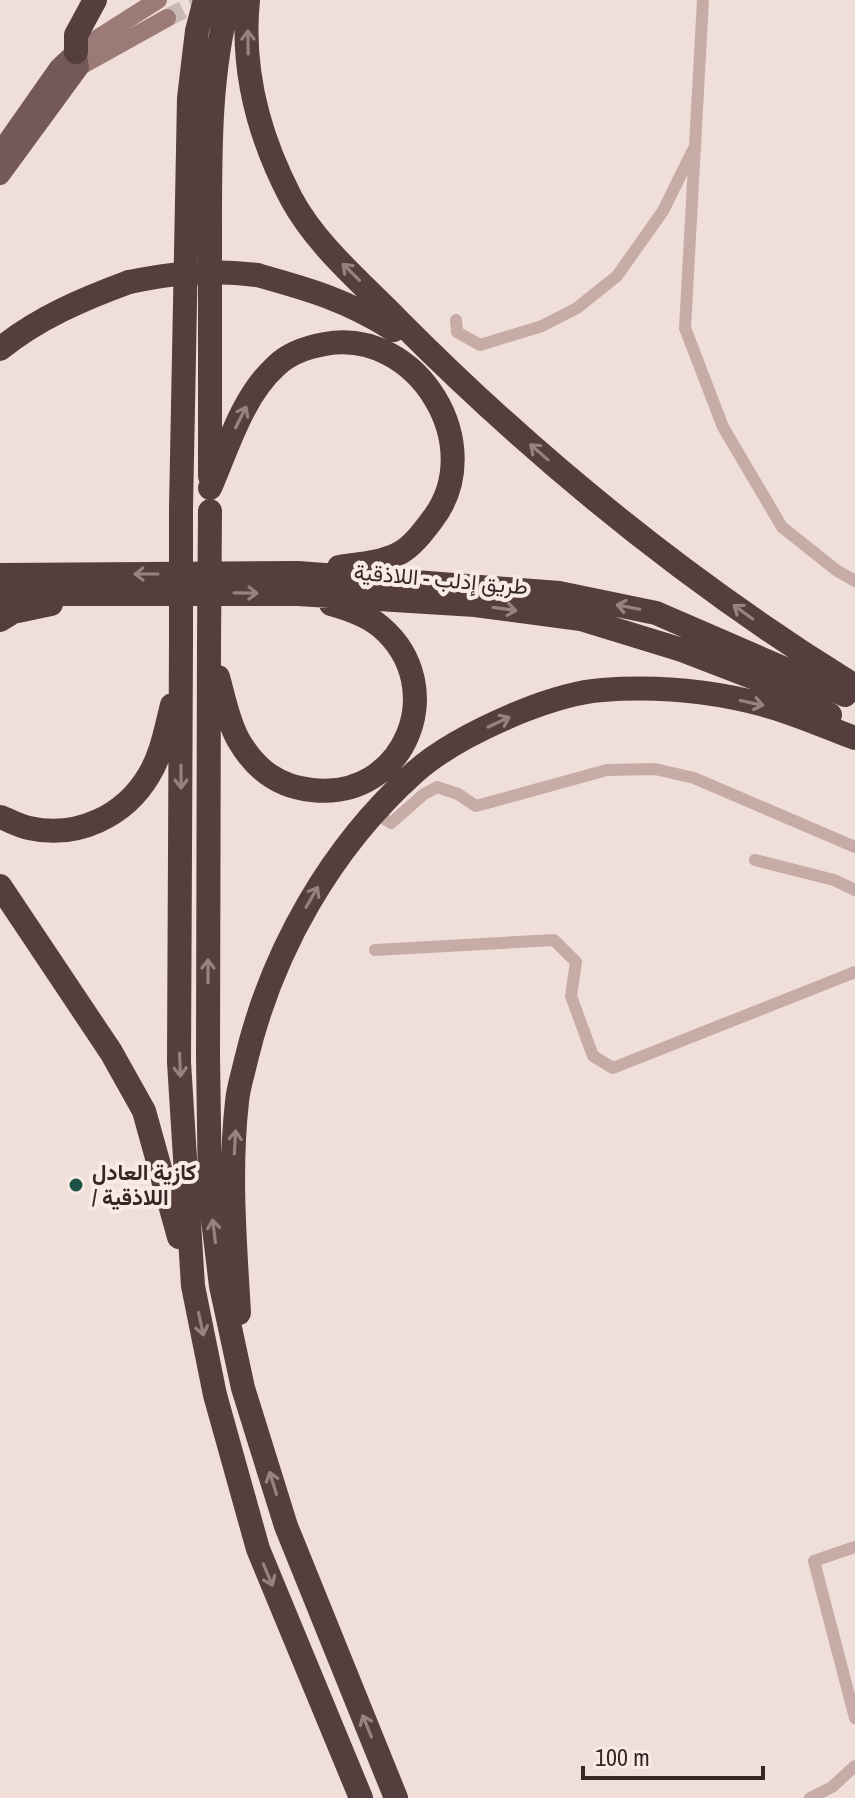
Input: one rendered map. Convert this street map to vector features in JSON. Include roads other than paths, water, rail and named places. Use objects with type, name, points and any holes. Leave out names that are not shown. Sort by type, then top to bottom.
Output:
[{"type":"highway","points":[[78,60],[76,35],[95,0]]},
{"type":"highway","points":[[193,1286],[179,1062],[181,509],[188,114],[197,31],[205,0]]},
{"type":"highway","points":[[229,0],[223,21],[212,132],[210,1195],[221,1286],[243,1388],[286,1526],[396,1798]]},
{"type":"highway","points":[[248,0],[248,79],[267,147],[292,200],[332,253],[464,386]]},
{"type":"highway","points":[[0,349],[81,300],[129,282],[195,271],[228,271],[257,275],[324,293],[397,331],[638,535],[780,640],[855,686]]},
{"type":"highway","points":[[210,500],[237,424],[256,389],[277,364],[308,347],[337,341],[367,345],[397,359],[420,377],[438,399],[449,430],[453,455],[450,485],[439,512],[400,554],[298,584]]},
{"type":"highway","name":"طريق إدلب - اللاذقية","points":[[0,575],[559,593],[656,613],[855,699]]},
{"type":"highway","points":[[209,644],[238,739],[256,765],[279,783],[301,789],[331,793],[359,786],[386,766],[403,748],[414,722],[417,698],[413,679],[400,647],[380,626],[298,584]]},
{"type":"highway","name":"طريق إدلب - اللاذقية","points":[[0,594],[139,592],[298,584],[581,619],[682,650],[770,684],[855,728]]},
{"type":"highway","points":[[0,620],[13,612],[50,604],[139,592]]},
{"type":"highway","points":[[0,817],[28,828],[62,831],[97,823],[128,804],[150,773],[164,735],[178,681],[181,643]]},
{"type":"highway","points":[[243,1388],[232,1191],[237,1100],[252,1033],[293,930],[320,883],[375,813],[417,770],[456,743],[500,720],[546,702],[599,690],[699,692],[764,705],[855,738]]},
{"type":"highway","points":[[0,886],[111,1052],[144,1111],[193,1286],[215,1395],[258,1549],[361,1798]]},
{"type":"main road","points":[[0,175],[78,60],[158,0]]},
{"type":"main road","points":[[0,153],[59,68],[167,18]]},
{"type":"street","points":[[703,0],[685,328],[723,427],[782,527],[836,570],[855,581]]},
{"type":"street","points":[[456,320],[457,332],[480,345],[542,326],[577,308],[617,276],[663,211],[695,144]]},
{"type":"street","points":[[375,813],[391,823],[424,794],[437,787],[458,794],[476,806],[607,770],[655,769],[694,778],[855,847]]},
{"type":"street","points":[[755,860],[834,880],[855,890]]},
{"type":"street","points":[[375,950],[554,940],[576,962],[571,996],[593,1056],[613,1068],[855,972]]},
{"type":"street","points":[[855,1547],[814,1561],[855,1718]]},
{"type":"street","points":[[810,1798],[832,1787],[855,1766]]},
{"type":"tunnel","points":[[167,18],[202,0]]},
{"type":"place","name":"كازية العادل / اللاذقية","points":[[76,1185]]}]
